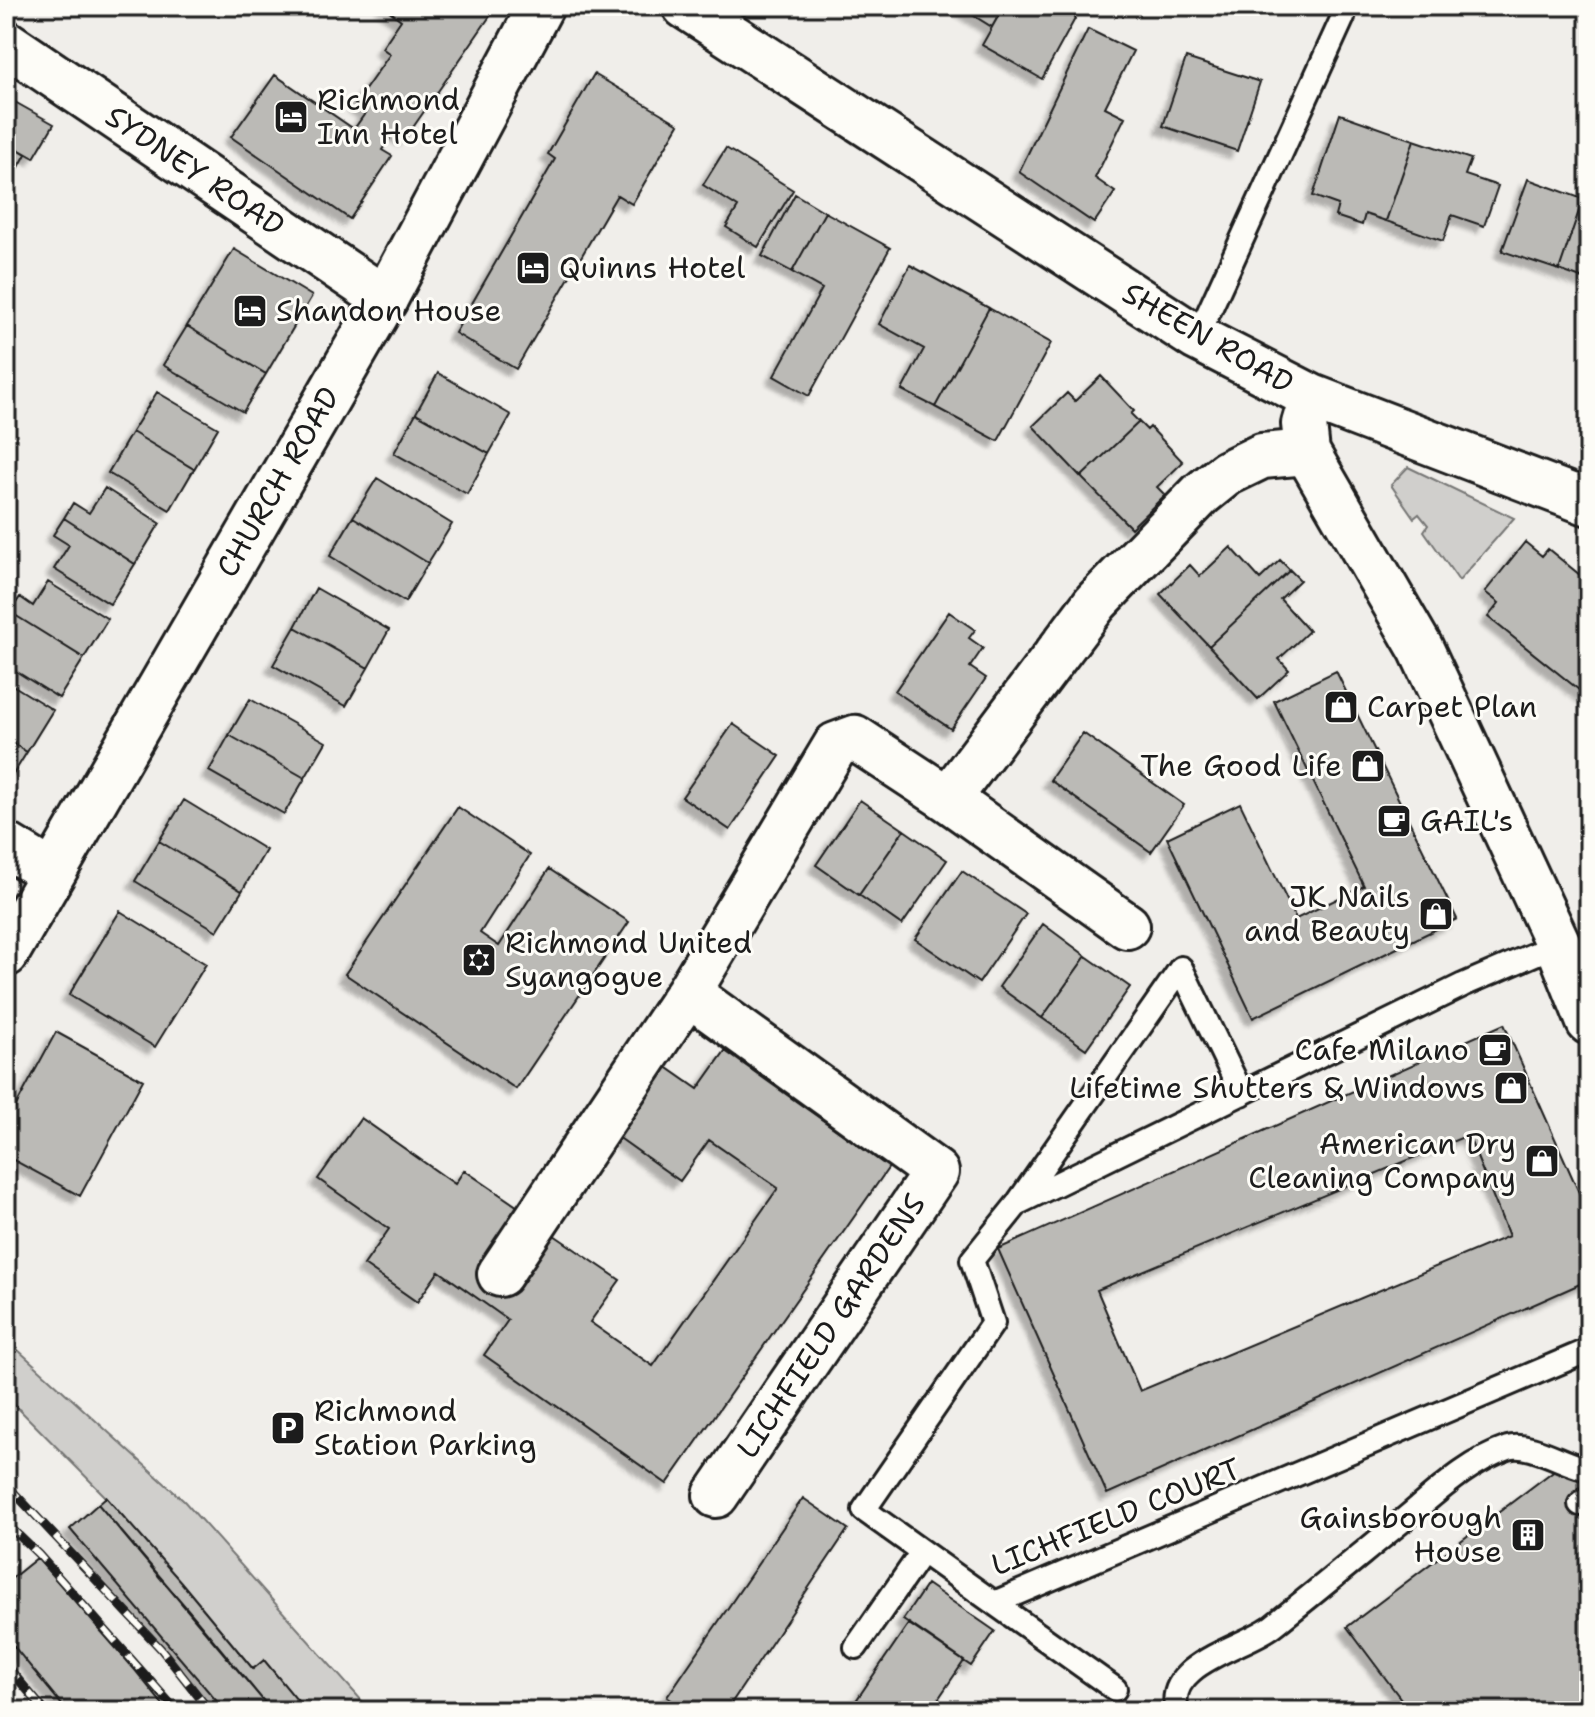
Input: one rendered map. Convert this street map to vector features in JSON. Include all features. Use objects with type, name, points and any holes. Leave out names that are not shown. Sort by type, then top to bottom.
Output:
[{"type":"street","name":"CHURCH ROAD","points":[[6,954],[385,299],[541,6]]},
{"type":"street","name":"SHEEN ROAD","points":[[685,6],[1197,338],[1312,397],[1304,424],[1307,452]]},
{"type":"street","name":"SYDNEY ROAD","points":[[6,43],[385,299]]},
{"type":"street","points":[[1312,397],[1589,503]]},
{"type":"street","points":[[948,799],[1096,602],[1201,494],[1227,473],[1262,456],[1307,452],[1421,649],[1558,944],[1589,1022]]},
{"type":"street","points":[[500,1274],[688,993],[836,745],[855,738],[948,799],[1127,926]]},
{"type":"street","points":[[6,845],[52,873]]},
{"type":"street","name":"LICHFIELD GARDENS","points":[[688,993],[936,1172],[716,1495]]},
{"type":"lane","points":[[1197,338],[1343,17]]},
{"type":"lane","name":"LICHFIELD COURT","points":[[1558,944],[1463,985],[1018,1203],[972,1260],[993,1323],[864,1510],[994,1603],[1589,1350]]},
{"type":"lane","points":[[1018,1203],[1181,968],[1242,1094]]},
{"type":"lane","points":[[1177,1711],[1174,1703],[1179,1685],[1190,1670],[1263,1634],[1464,1471],[1511,1447],[1546,1453],[1588,1470]]},
{"type":"lane","points":[[856,1647],[922,1552]]},
{"type":"lane","points":[[994,1603],[1115,1689]]},
{"type":"shaded area","points":[[1408,467],[1514,518],[1459,581],[1424,531],[1428,525],[1419,514],[1414,518],[1391,485]]},
{"type":"shaded area","points":[[6,1339],[184,1501],[371,1711],[306,1711],[264,1661],[253,1669],[106,1497],[6,1396]]},
{"type":"building","name":"Richmond Inn Hotel","points":[[383,6],[497,6],[405,139],[394,132],[382,150],[392,156],[350,219],[231,137],[275,75],[354,129],[366,112],[355,104],[390,54],[382,48],[401,20]]},
{"type":"building","points":[[965,6],[1004,6],[992,27],[963,9]]},
{"type":"building","points":[[1004,6],[1082,6],[1042,79],[982,45]]},
{"type":"building","points":[[1088,29],[1133,51],[1105,107],[1125,117],[1095,178],[1115,192],[1094,223],[1019,172]]},
{"type":"building","points":[[1186,58],[1260,82],[1237,151],[1163,126]]},
{"type":"building","name":"Quinns Hotel","points":[[594,74],[679,124],[632,204],[617,195],[516,369],[455,333],[555,159],[548,154]]},
{"type":"building","points":[[6,97],[54,124],[34,158],[6,142]]},
{"type":"building","points":[[1340,114],[1414,140],[1386,221],[1365,214],[1362,225],[1335,216],[1338,205],[1313,196]]},
{"type":"building","points":[[1414,140],[1471,159],[1465,175],[1498,186],[1484,226],[1452,215],[1443,241],[1386,221]]},
{"type":"building","points":[[6,142],[26,154],[7,189],[6,188]]},
{"type":"building","points":[[726,148],[793,190],[758,247],[726,227],[738,207],[703,185]]},
{"type":"building","points":[[1528,179],[1583,199],[1559,270],[1502,251]]},
{"type":"building","points":[[795,194],[825,212],[792,272],[762,256]]},
{"type":"building","points":[[1583,199],[1589,201],[1589,281],[1559,270]]},
{"type":"building","points":[[825,212],[890,248],[809,396],[774,376],[822,289],[792,272]]},
{"type":"building","name":"Shandon House","points":[[234,249],[312,296],[266,374],[187,326]]},
{"type":"building","points":[[910,265],[989,308],[935,407],[902,390],[924,349],[879,324]]},
{"type":"building","points":[[989,308],[1051,343],[998,441],[935,407]]},
{"type":"building","points":[[187,326],[266,374],[243,412],[163,365]]},
{"type":"building","points":[[438,373],[511,415],[489,454],[416,413]]},
{"type":"building","points":[[1101,376],[1134,411],[1131,414],[1139,422],[1081,477],[1033,426],[1067,393],[1075,401]]},
{"type":"building","points":[[157,392],[218,428],[194,469],[132,432]]},
{"type":"building","points":[[416,413],[489,454],[467,494],[394,453]]},
{"type":"building","points":[[1139,422],[1147,430],[1150,427],[1183,462],[1157,487],[1165,495],[1131,528],[1081,477]]},
{"type":"building","points":[[132,432],[194,469],[170,510],[108,473]]},
{"type":"building","points":[[377,478],[452,524],[428,563],[353,517]]},
{"type":"building","points":[[105,488],[160,523],[135,564],[64,518],[73,503],[89,513]]},
{"type":"building","points":[[353,517],[428,563],[405,602],[330,556]]},
{"type":"building","points":[[64,518],[135,564],[110,604],[54,569],[69,545],[53,535]]},
{"type":"building","points":[[1525,542],[1542,556],[1548,549],[1585,579],[1589,574],[1589,698],[1488,617],[1499,603],[1485,592]]},
{"type":"building","points":[[1231,547],[1260,579],[1280,560],[1290,570],[1209,646],[1160,594],[1190,565],[1200,576]]},
{"type":"building","points":[[1290,570],[1300,580],[1280,599],[1309,631],[1279,659],[1289,670],[1258,699],[1209,646]]},
{"type":"building","points":[[48,582],[108,619],[84,658],[10,612],[20,597],[33,606]]},
{"type":"building","points":[[316,588],[389,630],[368,668],[295,627]]},
{"type":"building","points":[[10,612],[84,658],[59,698],[6,665],[6,649],[12,638],[6,634],[6,619]]},
{"type":"building","points":[[949,612],[975,630],[969,638],[983,648],[970,667],[986,678],[951,729],[895,691]]},
{"type":"building","points":[[295,627],[368,668],[346,706],[273,665]]},
{"type":"building","points":[[1336,671],[1457,919],[1253,1018],[1167,838],[1240,803],[1296,919],[1364,886],[1274,701]]},
{"type":"building","points":[[6,681],[53,710],[27,752],[6,739]]},
{"type":"building","points":[[250,699],[326,742],[305,778],[229,735]]},
{"type":"building","points":[[733,724],[780,756],[730,830],[682,797]]},
{"type":"building","points":[[1083,733],[1184,805],[1151,852],[1050,780]]},
{"type":"building","points":[[229,735],[305,778],[284,814],[209,771]]},
{"type":"building","points":[[6,739],[27,752],[6,786]]},
{"type":"building","points":[[184,800],[266,850],[242,891],[159,841]]},
{"type":"building","points":[[860,800],[904,830],[859,895],[816,865]]},
{"type":"building","name":"Richmond United Syangogue","points":[[458,807],[530,855],[480,933],[499,946],[549,869],[629,922],[516,1089],[345,974]]},
{"type":"building","points":[[904,830],[947,860],[902,925],[859,895]]},
{"type":"building","points":[[159,841],[242,891],[217,931],[135,881]]},
{"type":"building","points":[[962,871],[1026,914],[979,983],[915,939]]},
{"type":"building","points":[[120,911],[206,964],[155,1047],[69,995]]},
{"type":"building","points":[[1043,924],[1086,956],[1042,1018],[999,987]]},
{"type":"building","points":[[1086,956],[1130,987],[1086,1049],[1042,1018]]},
{"type":"building","points":[[1504,1024],[1589,1215],[1589,1280],[1107,1494],[998,1249]],"holes":[[[1468,1135],[1509,1236],[1140,1391],[1097,1290]]]},
{"type":"building","points":[[56,1032],[143,1080],[80,1196],[6,1156],[6,1124]]},
{"type":"building","points":[[725,1051],[889,1167],[667,1484],[484,1355],[508,1320],[439,1271],[417,1302],[364,1265],[389,1229],[318,1179],[361,1118],[455,1184],[464,1170],[524,1211],[517,1286],[554,1235],[620,1280],[590,1322],[653,1366],[778,1188],[709,1140],[680,1181],[614,1134],[662,1064],[698,1089]]},
{"type":"building","name":"Gainsborough House","points":[[1589,1444],[1589,1711],[1410,1711],[1347,1627]]},
{"type":"building","points":[[106,1497],[253,1669],[264,1660],[306,1711],[272,1711],[98,1504]]},
{"type":"building","points":[[803,1498],[848,1529],[726,1711],[687,1711],[667,1697]]},
{"type":"building","points":[[98,1504],[272,1711],[225,1711],[70,1529]]},
{"type":"building","points":[[37,1558],[168,1711],[67,1711],[6,1637],[6,1583]]},
{"type":"building","points":[[927,1584],[995,1631],[971,1666],[903,1620]]},
{"type":"building","points":[[909,1623],[964,1661],[930,1711],[849,1711]]},
{"type":"railway","points":[[6,1484],[161,1649],[210,1711]]},
{"type":"railway","points":[[6,1523],[39,1555],[177,1711]]},
{"type":"railway","points":[[6,1665],[45,1711]]},
{"type":"place","name":"Richmond Inn Hotel","points":[[291,117]]},
{"type":"place","name":"Quinns Hotel","points":[[533,268]]},
{"type":"place","name":"Shandon House","points":[[250,311]]},
{"type":"place","name":"Carpet Plan","points":[[1341,707]]},
{"type":"place","name":"The Good Life","points":[[1368,766]]},
{"type":"place","name":"GAIL's","points":[[1394,821]]},
{"type":"place","name":"JK Nails and Beauty","points":[[1436,914]]},
{"type":"place","name":"Richmond United Syangogue","points":[[479,960]]},
{"type":"place","name":"Cafe Milano","points":[[1495,1050]]},
{"type":"place","name":"Lifetime Shutters & Windows","points":[[1511,1088]]},
{"type":"place","name":"American Dry Cleaning Company","points":[[1542,1161]]},
{"type":"place","name":"Richmond Station Parking","points":[[288,1428]]},
{"type":"place","name":"Gainsborough House","points":[[1528,1535]]}]
